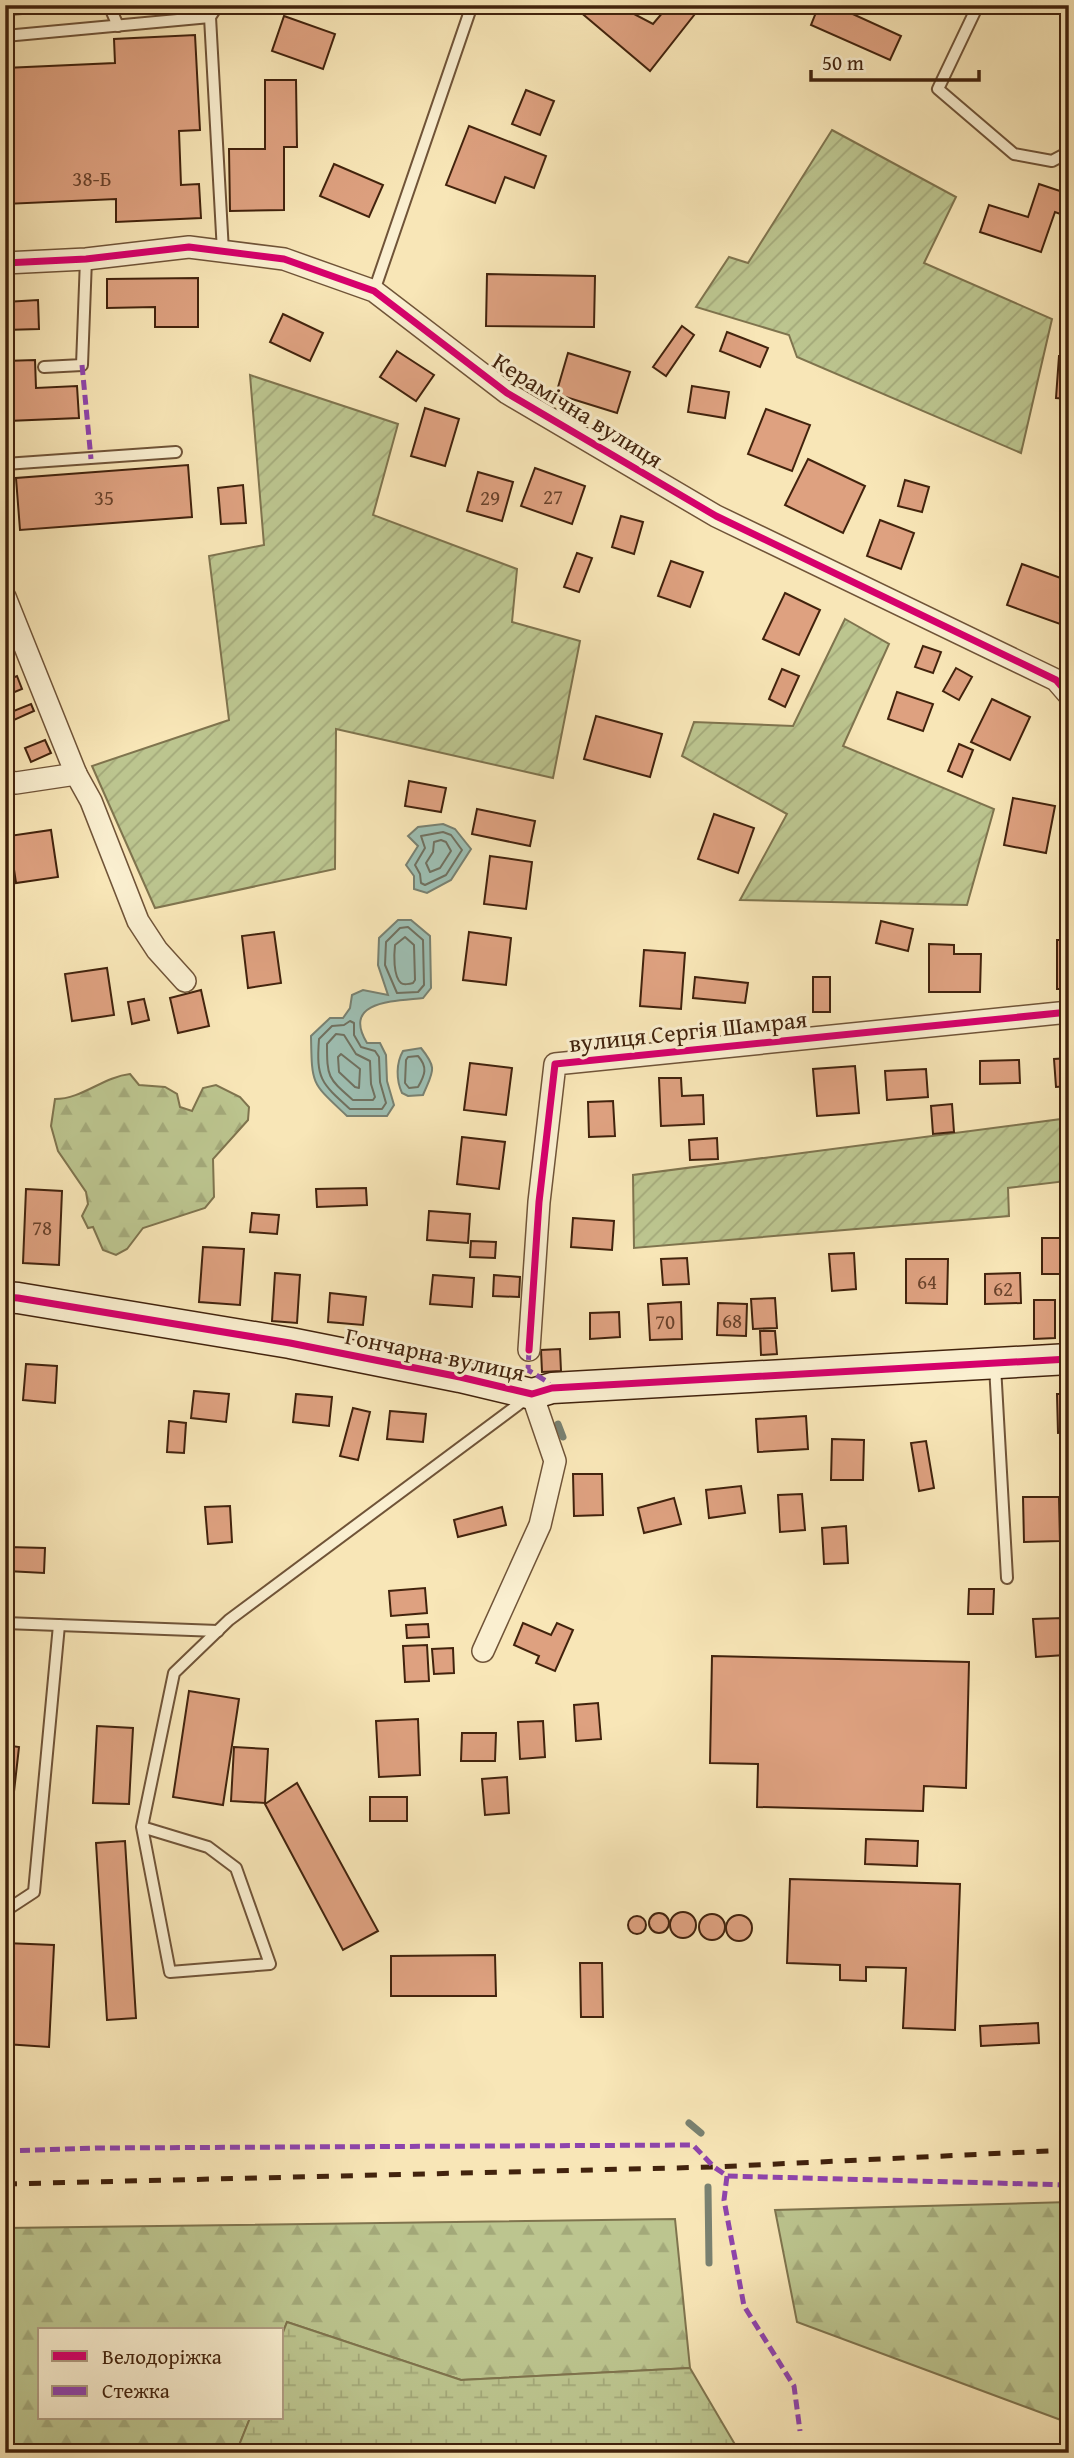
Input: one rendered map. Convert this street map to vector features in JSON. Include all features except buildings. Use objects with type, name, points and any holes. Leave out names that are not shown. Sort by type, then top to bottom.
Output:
[{"type":"street","name":"Керамічна вулиця","points":[[5,263],[86,259],[189,247],[284,259],[374,291],[507,393],[716,516],[1056,680],[1069,695]]},
{"type":"street","points":[[5,597],[75,774],[91,801],[138,921],[158,950],[185,981]]},
{"type":"street","points":[[5,781],[16,783],[75,774]]},
{"type":"street","name":"вулиця Сергія Шамрая","points":[[530,1350],[539,1202],[555,1064],[1069,1012]]},
{"type":"street","name":"Гончарна вулиця","points":[[5,1297],[290,1343],[532,1394],[552,1388],[1069,1359]]},
{"type":"street","points":[[483,1651],[540,1525],[555,1461],[532,1394]]},
{"type":"lane","points":[[109,5],[118,26]]},
{"type":"lane","points":[[218,5],[210,17],[223,252]]},
{"type":"lane","points":[[374,291],[472,5]]},
{"type":"lane","points":[[978,5],[938,89],[1014,153],[1052,161],[1069,152]]},
{"type":"lane","points":[[5,36],[210,17]]},
{"type":"lane","points":[[44,367],[82,365],[86,259]]},
{"type":"lane","points":[[5,464],[176,452]]},
{"type":"lane","points":[[995,1364],[1007,1578]]},
{"type":"lane","points":[[142,1827],[208,1847],[236,1868],[270,1964],[170,1972],[142,1827],[174,1673],[229,1620],[532,1394]]},
{"type":"lane","points":[[5,1623],[218,1631]]},
{"type":"lane","points":[[5,1911],[34,1892],[59,1625]]},
{"type":"green space","points":[[832,130],[956,197],[924,263],[1052,319],[1021,453],[797,357],[789,335],[696,307],[729,257],[748,263]]},
{"type":"green space","points":[[250,375],[398,424],[373,515],[517,569],[512,622],[580,641],[553,778],[336,729],[335,869],[155,908],[92,766],[229,720],[209,556],[264,545]]},
{"type":"green space","points":[[845,619],[889,644],[843,746],[994,809],[967,905],[740,900],[787,814],[682,756],[694,722],[793,726]]},
{"type":"green space","points":[[130,1074],[139,1085],[165,1087],[177,1094],[180,1107],[192,1111],[203,1088],[216,1085],[240,1097],[249,1107],[248,1120],[213,1159],[214,1197],[205,1208],[143,1228],[127,1249],[116,1255],[103,1250],[93,1227],[88,1228],[82,1216],[88,1204],[86,1192],[58,1151],[51,1126],[55,1099],[74,1096],[111,1079]]},
{"type":"green space","points":[[1069,1118],[1069,1200],[1066,1181],[1008,1188],[1009,1216],[634,1248],[633,1175]]},
{"type":"green space","points":[[1069,2202],[1069,2423],[797,2322],[775,2210]]},
{"type":"green space","points":[[675,2219],[690,2368],[461,2380],[287,2322],[284,2330],[38,2328],[38,2420],[249,2420],[236,2453],[5,2453],[5,2228]]},
{"type":"green space","points":[[287,2322],[461,2380],[690,2368],[740,2453],[236,2453],[249,2420],[284,2420],[284,2330]]},
{"type":"water","points":[[443,824],[455,829],[471,849],[451,880],[427,893],[414,889],[414,876],[406,865],[418,846],[408,836],[418,827]]},
{"type":"water","points":[[398,920],[411,920],[430,936],[431,988],[423,998],[387,1002],[366,1011],[361,1018],[361,1029],[367,1043],[380,1043],[386,1055],[387,1081],[394,1105],[387,1116],[347,1116],[316,1082],[312,1065],[311,1036],[330,1018],[343,1018],[350,1008],[352,995],[363,990],[388,995],[378,965],[379,938]]},
{"type":"water","points":[[421,1048],[432,1066],[431,1075],[423,1095],[408,1096],[402,1093],[399,1083],[399,1061],[403,1051]]},
{"type":"waterway","points":[[558,1424],[563,1437]]},
{"type":"waterway","points":[[689,2123],[701,2133]]},
{"type":"waterway","points":[[708,2187],[709,2263]]},
{"type":"railway","points":[[5,2184],[714,2167],[1069,2150]]},
{"type":"marked path","points":[[82,365],[91,459]]},
{"type":"marked path","points":[[529,1350],[528,1370],[552,1388]]},
{"type":"marked path","points":[[5,2151],[96,2148],[693,2145],[714,2167],[727,2176],[1069,2185]]},
{"type":"marked path","points":[[727,2176],[724,2200],[744,2306],[794,2386],[800,2431]]},
{"type":"cycle path","points":[[5,263],[86,259],[189,247],[284,259],[374,291],[507,393],[716,516],[1056,680],[1069,695]]},
{"type":"cycle path","points":[[529,1350],[539,1202],[555,1064],[1069,1012]]},
{"type":"cycle path","points":[[5,1297],[290,1343],[532,1394],[552,1388],[1069,1359]]}]
